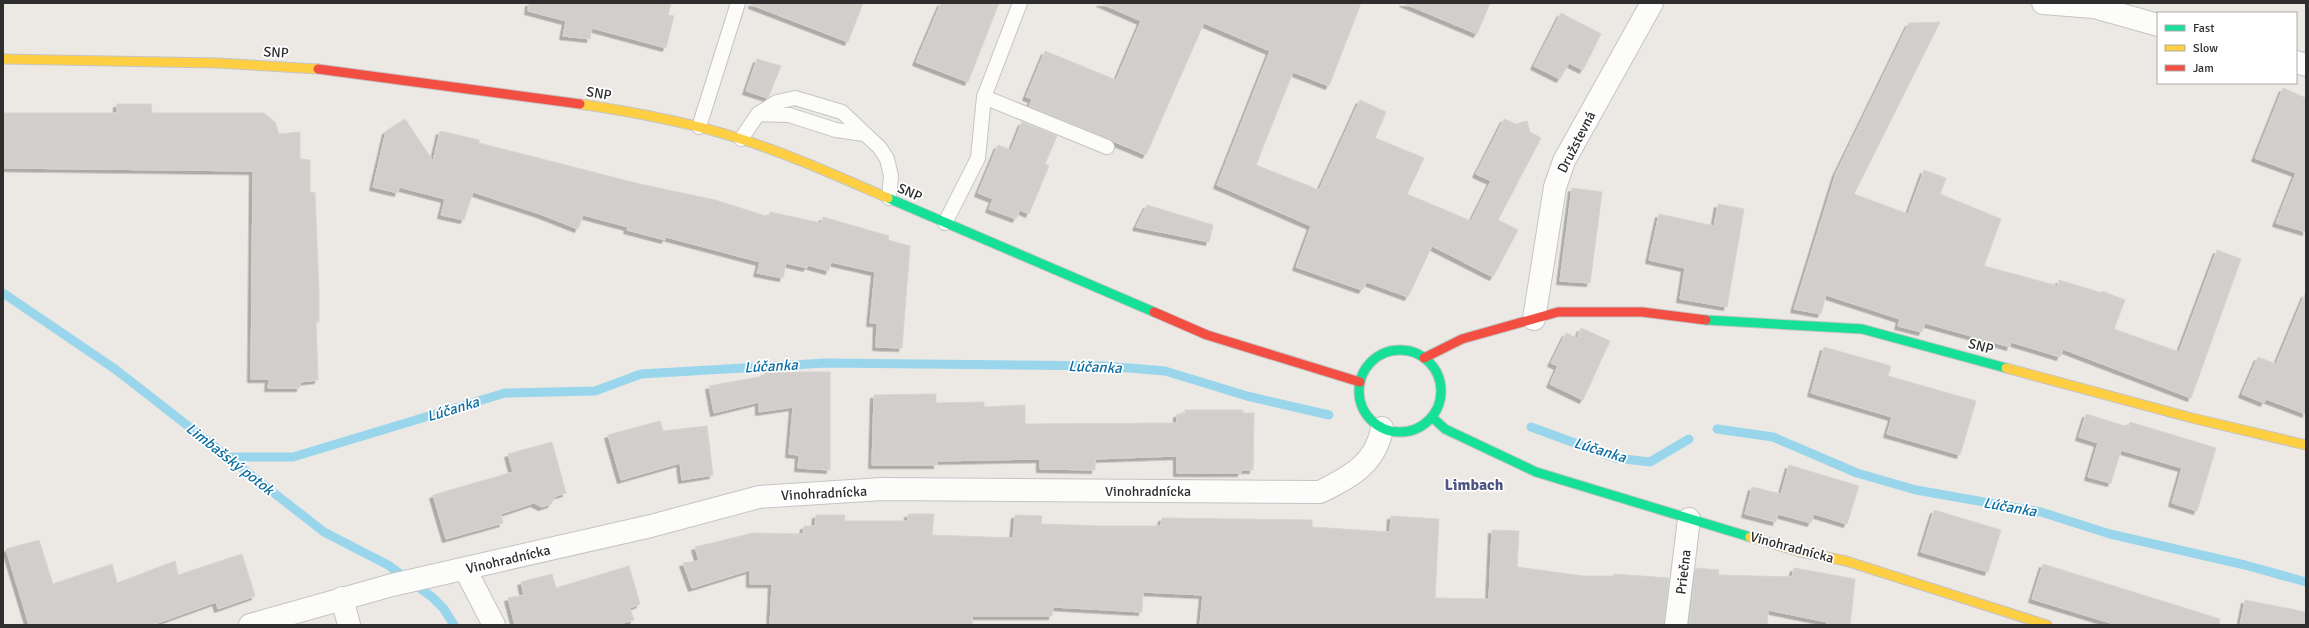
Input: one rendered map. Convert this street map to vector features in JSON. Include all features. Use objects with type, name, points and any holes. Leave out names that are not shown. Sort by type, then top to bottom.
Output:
[{"type":"street","name":"Družstevná","points":[[1534,318],[1555,187],[1564,161],[1652,3]]},
{"type":"street","points":[[2043,3],[2094,7],[2157,25]]},
{"type":"street","name":"SNP","points":[[3,59],[217,63],[336,70],[613,110],[699,127],[741,139],[795,158],[1154,314],[1261,353],[1360,382]]},
{"type":"street","name":"SNP","points":[[1424,358],[1462,339],[1558,312],[1642,312],[1713,321],[1862,329],[2185,416],[2306,445]]},
{"type":"street","points":[[1399,350],[1412,352],[1424,358],[1434,367],[1439,378],[1440,398],[1432,417],[1422,426],[1409,431],[1396,432],[1382,428],[1371,420],[1363,409],[1359,396],[1360,382],[1365,370],[1374,359],[1385,352],[1399,350]]},
{"type":"street","name":"Vinohradnícka","points":[[1432,417],[1445,428],[1536,472],[1801,552],[1846,561],[2047,625]]},
{"type":"street","name":"Vinohradnícka","points":[[250,625],[342,598],[465,568],[651,526],[759,496],[882,489],[1320,492],[1351,477],[1365,464],[1380,442],[1382,428]]},
{"type":"street","name":"Priečna","points":[[1676,625],[1690,519]]},
{"type":"street","points":[[465,568],[494,625]]},
{"type":"street","points":[[342,598],[349,625]]},
{"type":"lane","points":[[699,127],[738,3]]},
{"type":"lane","points":[[945,223],[978,158],[984,97],[1020,3]]},
{"type":"lane","points":[[984,97],[1107,147]]},
{"type":"lane","points":[[741,139],[758,114],[777,102],[794,98],[842,112],[880,148],[887,159],[891,176],[889,198]]},
{"type":"building","points":[[529,3],[671,3],[668,15],[674,16],[666,48],[592,28],[590,39],[563,36],[566,21],[528,11]]},
{"type":"building","points":[[752,3],[863,3],[848,42],[752,5]]},
{"type":"building","points":[[941,3],[999,3],[968,82],[916,62]]},
{"type":"building","points":[[1100,3],[1361,3],[1329,86],[1293,72],[1256,165],[1319,190],[1360,100],[1386,112],[1375,138],[1424,158],[1407,194],[1471,221],[1491,181],[1476,174],[1504,119],[1516,124],[1527,121],[1530,132],[1541,138],[1498,220],[1518,230],[1493,277],[1432,246],[1408,297],[1367,282],[1362,290],[1296,267],[1311,226],[1217,185],[1270,51],[1204,23],[1146,155],[1029,106],[1032,99],[1026,97],[1045,51],[1116,80],[1141,21]]},
{"type":"building","points":[[1403,3],[1490,3],[1477,34]]},
{"type":"building","points":[[1561,13],[1601,34],[1583,70],[1569,63],[1560,79],[1534,66]]},
{"type":"building","points":[[1940,22],[1854,194],[1908,214],[1924,170],[1946,178],[1940,194],[2001,219],[1984,266],[2058,286],[2059,280],[2102,293],[2102,291],[2125,300],[2114,329],[2179,352],[2217,250],[2241,259],[2191,398],[2063,349],[2060,357],[2011,342],[2010,347],[1925,323],[1922,332],[1898,326],[1900,319],[1826,295],[1821,314],[1794,309],[1836,173],[1909,23]]},
{"type":"building","points":[[757,59],[781,66],[768,98],[746,91]]},
{"type":"building","points":[[2283,88],[2306,98],[2306,232],[2276,223],[2296,173],[2255,158]]},
{"type":"building","points":[[117,104],[151,104],[152,113],[264,113],[275,122],[279,134],[300,132],[300,159],[310,160],[310,192],[315,193],[319,294],[319,322],[316,322],[318,380],[300,382],[300,388],[268,388],[269,379],[251,379],[253,171],[3,168],[3,113],[117,113]]},
{"type":"building","points":[[405,119],[433,161],[440,131],[479,140],[479,143],[640,184],[715,200],[769,217],[770,212],[821,223],[823,217],[889,236],[888,240],[910,246],[902,348],[876,347],[877,323],[870,323],[875,272],[831,262],[829,271],[807,265],[807,268],[786,263],[783,278],[757,273],[760,262],[666,237],[665,240],[627,230],[628,227],[583,215],[578,229],[540,214],[473,192],[464,220],[441,215],[445,199],[399,187],[398,193],[373,187],[386,131]]},
{"type":"building","points":[[1022,122],[1057,136],[1045,164],[1049,166],[1029,214],[1020,210],[1016,219],[989,209],[993,199],[978,193],[998,145],[1011,150]]},
{"type":"building","points":[[1572,188],[1602,192],[1590,283],[1560,281]]},
{"type":"building","points":[[1718,204],[1744,209],[1727,307],[1680,299],[1685,268],[1649,260],[1659,214],[1714,226]]},
{"type":"building","points":[[1147,205],[1213,225],[1209,242],[1136,227]]},
{"type":"building","points":[[2305,294],[2306,414],[2266,399],[2264,403],[2242,394],[2258,357],[2276,364]]},
{"type":"building","points":[[1581,328],[1610,341],[1583,400],[1550,384],[1558,366],[1551,363],[1566,333],[1577,338]]},
{"type":"building","points":[[1824,347],[1891,366],[1888,376],[1976,401],[1960,455],[1887,434],[1892,417],[1811,393]]},
{"type":"building","points":[[765,372],[830,372],[830,470],[798,468],[799,455],[789,454],[793,407],[759,412],[759,402],[714,413],[709,386],[764,376]]},
{"type":"building","points":[[936,394],[936,403],[984,402],[984,407],[1025,405],[1025,424],[1177,423],[1177,414],[1185,414],[1185,410],[1243,410],[1243,413],[1254,413],[1253,470],[1241,470],[1241,473],[1177,473],[1177,456],[1095,459],[1095,470],[1040,469],[1040,459],[937,461],[937,465],[872,465],[874,395]]},
{"type":"building","points":[[2086,414],[2128,427],[2130,422],[2216,448],[2197,511],[2172,503],[2182,468],[2121,450],[2111,483],[2088,477],[2098,443],[2079,437]]},
{"type":"building","points":[[660,421],[663,431],[707,426],[713,475],[682,480],[680,463],[621,480],[608,435]]},
{"type":"building","points":[[552,442],[566,493],[556,496],[551,504],[542,507],[534,503],[501,514],[503,523],[446,539],[433,495],[513,472],[508,454]]},
{"type":"building","points":[[1789,465],[1859,486],[1847,524],[1814,514],[1811,523],[1778,514],[1776,522],[1745,514],[1752,487],[1781,494]]},
{"type":"building","points":[[1934,510],[2001,530],[1988,572],[1921,552]]},
{"type":"building","points":[[908,514],[934,514],[932,535],[1013,538],[1015,515],[1042,516],[1041,524],[1101,526],[1161,526],[1162,518],[1312,520],[1312,527],[1390,532],[1391,516],[1439,519],[1435,598],[1489,599],[1492,530],[1519,531],[1517,567],[1583,576],[1614,576],[1614,574],[1669,578],[1664,625],[1200,625],[1203,595],[1143,592],[1142,612],[1053,607],[1052,616],[972,616],[972,625],[770,625],[772,584],[750,584],[750,570],[692,588],[683,563],[699,561],[695,547],[753,533],[803,534],[804,526],[815,526],[816,515],[845,515],[844,521],[908,521]]},
{"type":"building","points":[[39,540],[53,584],[112,564],[117,583],[175,561],[178,575],[242,554],[255,596],[218,609],[216,602],[152,625],[29,625],[6,549]]},
{"type":"building","points":[[2043,564],[2220,619],[2219,625],[2117,625],[2032,599]]},
{"type":"building","points":[[629,566],[640,604],[630,608],[634,620],[616,625],[515,625],[508,598],[524,595],[521,582],[552,574],[556,588]]},
{"type":"building","points":[[1696,568],[1719,570],[1718,575],[1792,577],[1794,568],[1855,579],[1850,625],[1826,625],[1827,622],[1768,610],[1767,625],[1689,625]]},
{"type":"building","points":[[2245,600],[2306,612],[2306,625],[2240,625]]},
{"type":"waterway","name":"Limbašský potok","points":[[3,293],[115,369],[324,532],[388,565],[432,597],[444,609],[454,625]]},
{"type":"waterway","name":"Lúčanka","points":[[241,465],[232,457],[293,457],[505,393],[595,391],[641,374],[826,363],[1105,366],[1165,371],[1247,396],[1329,415]]},
{"type":"waterway","name":"Lúčanka","points":[[1531,427],[1616,458],[1650,462],[1689,439]]},
{"type":"waterway","name":"Lúčanka","points":[[1717,429],[1773,437],[1857,473],[1916,490],[2041,512],[2110,534],[2245,565],[2306,582]]},
{"type":"traffic: fast","points":[[888,198],[1154,312]]},
{"type":"traffic: fast","points":[[1706,320],[1862,329],[2006,368]]},
{"type":"traffic: fast","points":[[1400,350],[1416,353],[1429,362],[1438,375],[1441,391],[1438,407],[1429,420],[1416,429],[1400,432],[1384,429],[1371,420],[1362,407],[1359,391],[1362,375],[1371,362],[1384,353],[1400,350]]},
{"type":"traffic: fast","points":[[1432,417],[1445,429],[1536,472],[1750,537]]},
{"type":"traffic: slow","points":[[3,59],[217,63],[318,69]]},
{"type":"traffic: slow","points":[[580,104],[621,110],[702,127],[760,145],[797,159],[888,198]]},
{"type":"traffic: slow","points":[[2006,368],[2192,418],[2306,445]]},
{"type":"traffic: slow","points":[[1750,537],[1801,552],[1846,561],[2047,625]]},
{"type":"traffic: jam","points":[[318,69],[580,104]]},
{"type":"traffic: jam","points":[[1154,312],[1207,335],[1360,382]]},
{"type":"traffic: jam","points":[[1424,358],[1462,339],[1558,312],[1642,312],[1706,320]]},
{"type":"district","name":"Limbach","points":[[1474,484]]}]
